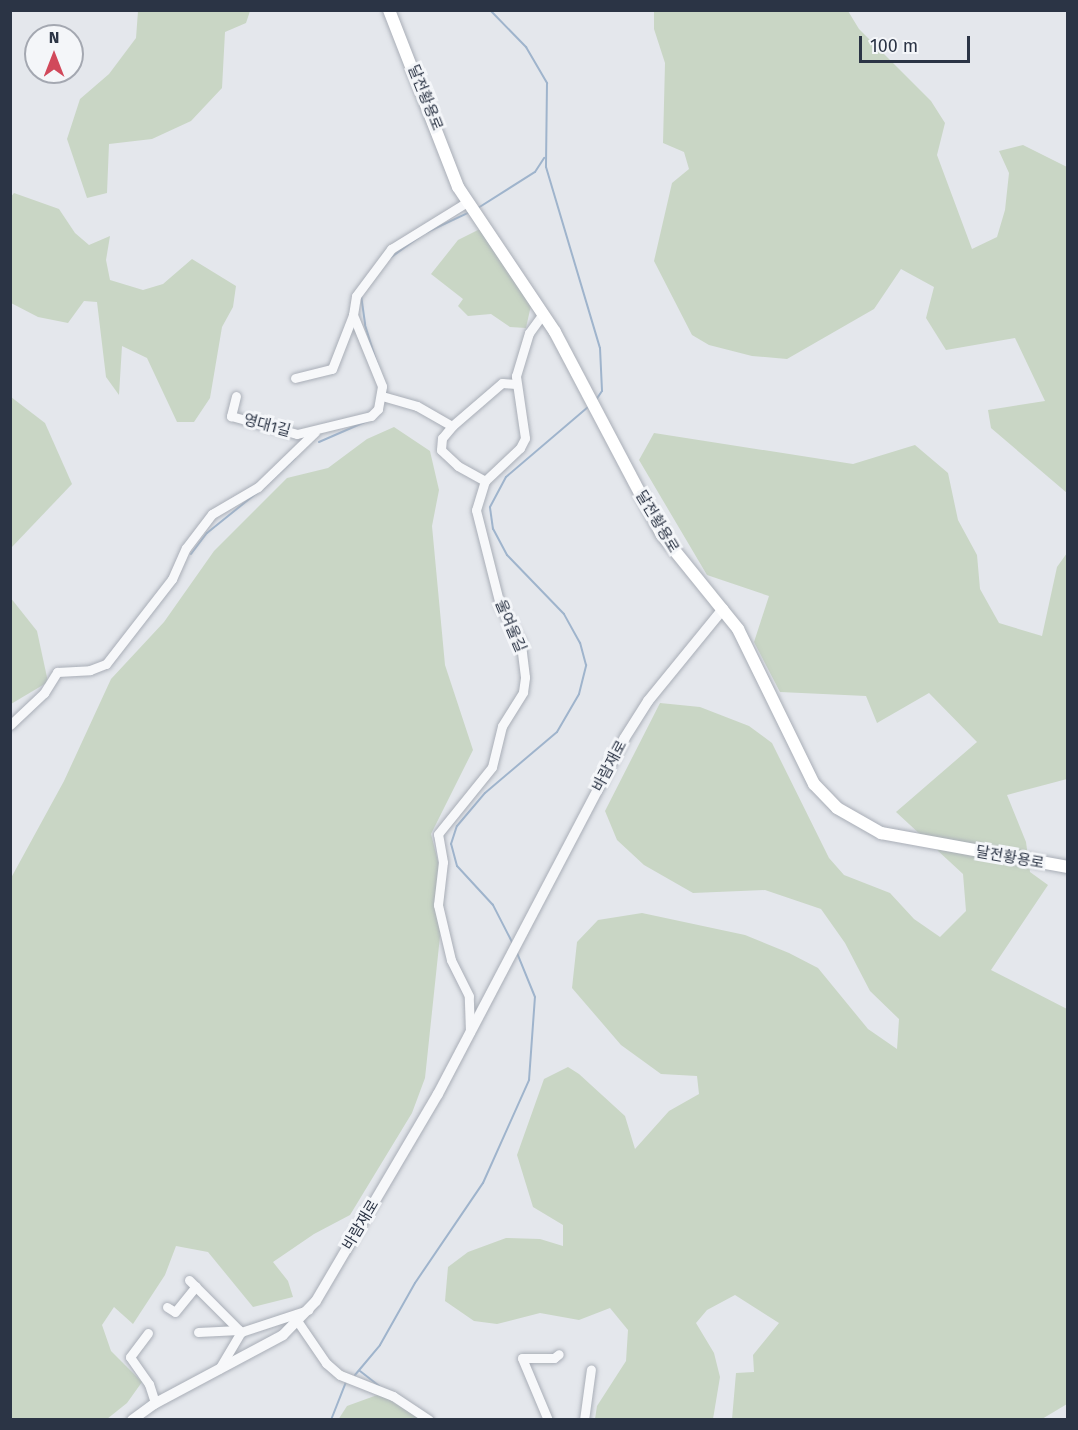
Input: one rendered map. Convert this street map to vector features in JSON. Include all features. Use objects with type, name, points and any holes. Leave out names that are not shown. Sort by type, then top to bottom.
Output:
[{"type":"main road","name":"달전황용로","points":[[389,10],[471,208],[543,314],[662,535],[738,629],[814,784],[837,808],[881,833],[1068,867]]},
{"type":"street","points":[[295,378],[332,369],[353,315],[360,286],[391,249],[471,208]]},
{"type":"street","points":[[516,384],[502,383],[453,425],[442,438],[441,450],[458,466],[485,481],[520,448],[525,438],[516,384],[523,347],[543,314]]},
{"type":"street","points":[[353,315],[386,397],[417,406],[453,425]]},
{"type":"street","name":"영대1길","points":[[236,396],[231,416],[297,434],[370,416],[386,397]]},
{"type":"street","points":[[10,725],[44,693],[57,672],[106,664],[172,579],[186,548],[213,514],[258,487],[318,430]]},
{"type":"street","name":"울여울길","points":[[470,1032],[469,996],[451,960],[438,905],[443,862],[438,834],[492,767],[502,726],[523,692],[525,677],[521,644],[500,605],[477,522],[477,501],[485,481]]},
{"type":"street","name":"바람재로","points":[[135,1418],[155,1402],[283,1335],[308,1310],[438,1094],[510,954],[648,701],[723,609]]},
{"type":"street","points":[[167,1307],[175,1312],[193,1283],[240,1331]]},
{"type":"street","points":[[198,1332],[240,1331],[308,1310]]},
{"type":"street","points":[[298,1322],[326,1363],[340,1375],[393,1396],[429,1419]]},
{"type":"street","points":[[219,1369],[240,1331]]},
{"type":"street","points":[[148,1333],[130,1357],[149,1384],[155,1402]]},
{"type":"street","points":[[548,1419],[522,1358],[554,1358],[559,1354]]},
{"type":"street","points":[[584,1419],[591,1369]]},
{"type":"green space","points":[[138,11],[250,11],[246,23],[225,32],[222,88],[191,121],[152,139],[109,144],[107,193],[87,198],[67,139],[80,99],[109,74],[136,38]]},
{"type":"green space","points":[[654,11],[848,11],[859,29],[931,101],[945,123],[937,155],[972,249],[997,237],[1005,210],[1009,173],[999,151],[1023,145],[1067,167],[1067,493],[991,428],[988,410],[1045,401],[1015,338],[946,350],[926,318],[934,287],[901,269],[874,309],[787,359],[752,356],[709,345],[692,335],[654,261],[672,183],[689,169],[684,152],[663,143],[665,63],[654,29]]},
{"type":"green space","points":[[14,193],[59,209],[75,233],[89,245],[110,236],[106,260],[110,280],[143,290],[163,284],[192,259],[236,286],[233,307],[222,327],[210,398],[194,422],[177,422],[147,358],[122,346],[119,395],[106,377],[97,302],[84,301],[68,323],[38,317],[11,303],[10,198]]},
{"type":"green space","points":[[480,229],[531,305],[526,328],[510,327],[491,314],[468,316],[458,306],[463,299],[431,274],[458,240]]},
{"type":"green space","points":[[11,397],[45,423],[72,484],[11,548]]},
{"type":"green space","points":[[394,427],[430,451],[439,490],[432,526],[445,665],[473,750],[431,834],[445,889],[425,1078],[412,1113],[350,1215],[314,1234],[273,1262],[288,1281],[293,1297],[253,1307],[208,1252],[176,1246],[165,1275],[133,1324],[114,1307],[102,1325],[111,1351],[142,1382],[127,1403],[107,1419],[11,1420],[11,878],[64,781],[111,679],[164,622],[214,551],[287,478],[328,468],[367,439]]},
{"type":"green space","points":[[654,433],[853,464],[915,445],[948,473],[958,520],[977,555],[980,589],[999,623],[1042,636],[1057,567],[1067,553],[1067,779],[1007,795],[1026,842],[1030,872],[1048,885],[991,970],[1067,1009],[1067,1404],[1042,1419],[732,1419],[736,1373],[754,1372],[753,1355],[779,1323],[735,1295],[707,1310],[696,1323],[714,1353],[720,1377],[713,1419],[595,1419],[597,1406],[626,1361],[628,1330],[610,1308],[579,1320],[540,1313],[497,1324],[474,1321],[445,1301],[448,1267],[468,1252],[506,1238],[540,1239],[563,1246],[563,1225],[533,1207],[517,1155],[544,1079],[568,1067],[579,1074],[625,1116],[635,1149],[669,1111],[699,1094],[697,1076],[661,1074],[621,1045],[572,988],[577,942],[598,920],[642,913],[745,935],[789,953],[818,968],[868,1029],[897,1049],[899,1019],[870,991],[845,943],[821,909],[765,890],[693,893],[644,865],[617,840],[605,811],[660,703],[700,707],[749,726],[772,743],[829,858],[844,875],[890,893],[914,919],[940,937],[966,911],[963,874],[896,812],[977,742],[929,693],[877,723],[866,696],[780,692],[754,642],[769,596],[707,575],[639,460]]},
{"type":"green space","points":[[10,597],[37,631],[48,682],[11,704]]},
{"type":"green space","points":[[380,1394],[420,1419],[338,1420],[347,1406]]},
{"type":"waterway","points":[[490,10],[526,47],[547,83],[546,167],[600,348],[602,391],[596,400]]},
{"type":"waterway","points":[[478,208],[535,172],[544,158]]},
{"type":"waterway","points":[[390,258],[423,234],[470,212]]},
{"type":"waterway","points":[[361,295],[365,325],[387,396]]},
{"type":"waterway","points":[[512,942],[493,905],[457,866],[451,844],[457,826],[485,793],[557,732],[579,694],[586,665],[580,643],[564,614],[507,555],[493,529],[490,507],[506,477],[589,406]]},
{"type":"waterway","points":[[319,442],[374,418]]},
{"type":"waterway","points":[[263,488],[295,458]]},
{"type":"waterway","points":[[191,554],[207,533],[259,491]]},
{"type":"waterway","points":[[355,1375],[380,1345],[415,1283],[483,1183],[529,1080],[535,997],[517,953]]},
{"type":"waterway","points":[[360,1371],[379,1386]]},
{"type":"waterway","points":[[331,1420],[346,1382]]}]
